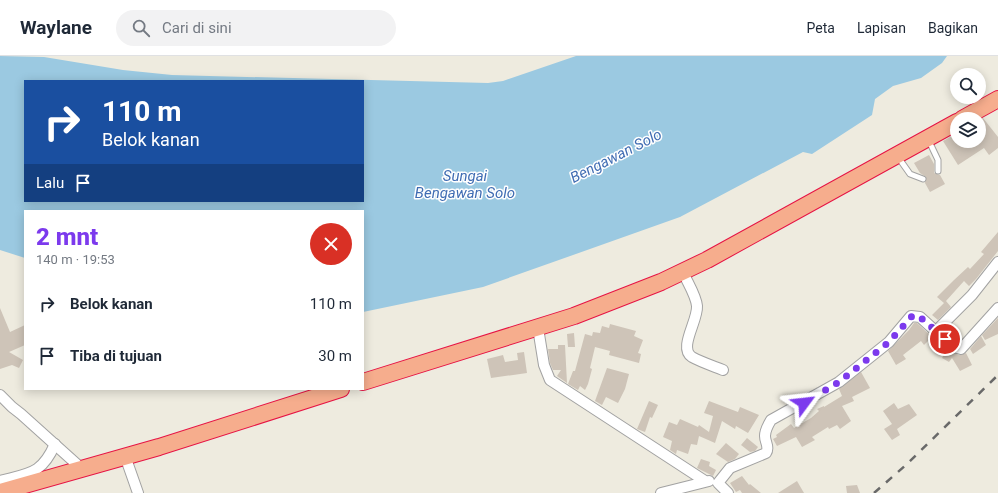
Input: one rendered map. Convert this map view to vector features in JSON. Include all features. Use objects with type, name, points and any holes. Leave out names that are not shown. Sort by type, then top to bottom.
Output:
[{"type":"highway","points":[[975,112],[998,99]]},
{"type":"highway","points":[[364,382],[538,328],[637,292],[683,272],[950,126]]},
{"type":"highway","points":[[0,492],[125,456],[339,390]]},
{"type":"street","points":[[937,330],[972,294],[998,262]]},
{"type":"street","points":[[683,272],[697,304],[696,319],[686,346],[688,352],[692,356],[723,370]]},
{"type":"street","points":[[718,483],[730,468],[766,453],[768,449],[765,436],[767,426],[771,420],[839,382],[889,342],[911,316],[920,317],[937,330],[953,347],[962,349],[998,308]]},
{"type":"street","points":[[538,328],[544,365],[550,380],[705,482]]},
{"type":"street","points":[[0,395],[81,468]]},
{"type":"street","points":[[0,481],[39,469],[49,458],[55,444]]},
{"type":"street","points":[[125,456],[138,493]]},
{"type":"street","points":[[661,493],[705,482],[718,483],[728,493]]},
{"type":"lane","points":[[928,138],[938,160],[938,171]]},
{"type":"lane","points":[[896,155],[910,174],[923,179]]},
{"type":"water","name":"Sungai Bengawan Solo","points":[[0,56],[44,57],[123,70],[172,75],[488,83],[503,81],[576,56],[947,56],[942,63],[921,78],[893,86],[875,99],[872,115],[812,154],[803,152],[680,217],[483,287],[364,312],[364,210],[24,210],[24,258],[0,250]]},
{"type":"building","points":[[986,122],[998,137],[998,148],[989,155],[984,148],[986,148]]},
{"type":"building","points":[[950,137],[950,148],[984,148],[958,165],[943,141]]},
{"type":"building","points":[[929,155],[934,164],[934,173],[940,175],[945,184],[930,192],[925,183],[926,177],[920,173],[914,163]]},
{"type":"building","points":[[998,232],[998,251],[969,286],[964,281],[946,301],[951,307],[938,320],[932,315],[944,303],[937,297],[968,267],[970,269],[984,254],[981,252]]},
{"type":"building","points":[[0,308],[10,332],[24,325],[24,345],[9,352],[23,360],[19,368],[12,365],[0,369]]},
{"type":"building","points":[[998,318],[998,334],[985,340],[982,335]]},
{"type":"building","points":[[914,323],[917,323],[932,337],[924,345],[921,341],[903,355],[906,359],[896,365],[888,351]]},
{"type":"building","points":[[610,324],[636,331],[634,336],[643,340],[638,353],[641,354],[639,363],[609,355],[610,351],[595,347],[588,384],[585,390],[580,386],[578,390],[568,384],[573,371],[575,371],[585,334],[592,336],[593,332],[600,333],[602,326],[609,328]]},
{"type":"building","points":[[574,333],[575,347],[568,347],[567,334]]},
{"type":"building","points":[[981,336],[986,345],[973,354],[970,349]]},
{"type":"building","points":[[558,345],[565,345],[567,383],[557,376],[561,370],[553,370],[550,363],[548,349],[558,349]]},
{"type":"building","points":[[947,350],[959,355],[966,353],[972,365],[960,371],[952,358],[949,362],[942,358]]},
{"type":"building","points":[[524,352],[527,373],[491,378],[487,359],[503,355],[505,362],[518,360],[517,353]]},
{"type":"building","points":[[607,368],[629,374],[625,389],[618,403],[606,397],[602,405],[595,401]]},
{"type":"building","points":[[861,372],[870,388],[852,397],[854,401],[842,406],[851,421],[840,429],[837,425],[829,429],[828,427],[812,437],[815,440],[802,447],[796,437],[777,446],[773,439],[777,437],[776,435],[791,424],[794,428],[811,418],[819,411],[817,409],[824,407],[842,396],[839,389]]},
{"type":"building","points":[[649,401],[658,405],[652,418],[650,417],[645,432],[637,429]]},
{"type":"building","points":[[709,401],[738,412],[740,407],[759,415],[748,433],[736,426],[735,429],[722,421],[715,443],[699,436],[697,445],[691,444],[688,454],[677,450],[676,454],[670,450],[672,441],[663,437],[669,422],[677,425],[680,419],[698,427],[699,425],[709,432],[713,416],[704,413]]},
{"type":"building","points":[[894,403],[898,409],[909,404],[917,415],[897,429],[900,435],[892,440],[884,429],[892,424],[883,411]]},
{"type":"building","points":[[747,438],[758,447],[755,451],[750,452],[741,445]]},
{"type":"building","points":[[726,443],[739,454],[735,459],[728,462],[716,454]]},
{"type":"building","points":[[701,459],[710,462],[709,466],[716,470],[713,476],[697,468]]},
{"type":"building","points":[[742,476],[749,485],[750,484],[761,493],[742,493],[740,490],[736,492],[730,483]]},
{"type":"building","points":[[797,481],[804,493],[778,493]]},
{"type":"building","points":[[857,485],[860,493],[847,493],[846,486]]},
{"type":"railway","points":[[874,493],[907,464],[998,375]]},
{"type":"route","points":[[804,403],[839,382],[889,342],[913,315],[920,317],[937,330],[945,339]]},
{"type":"water label","name":"Bengawan Solo","points":[[616,156]]}]
